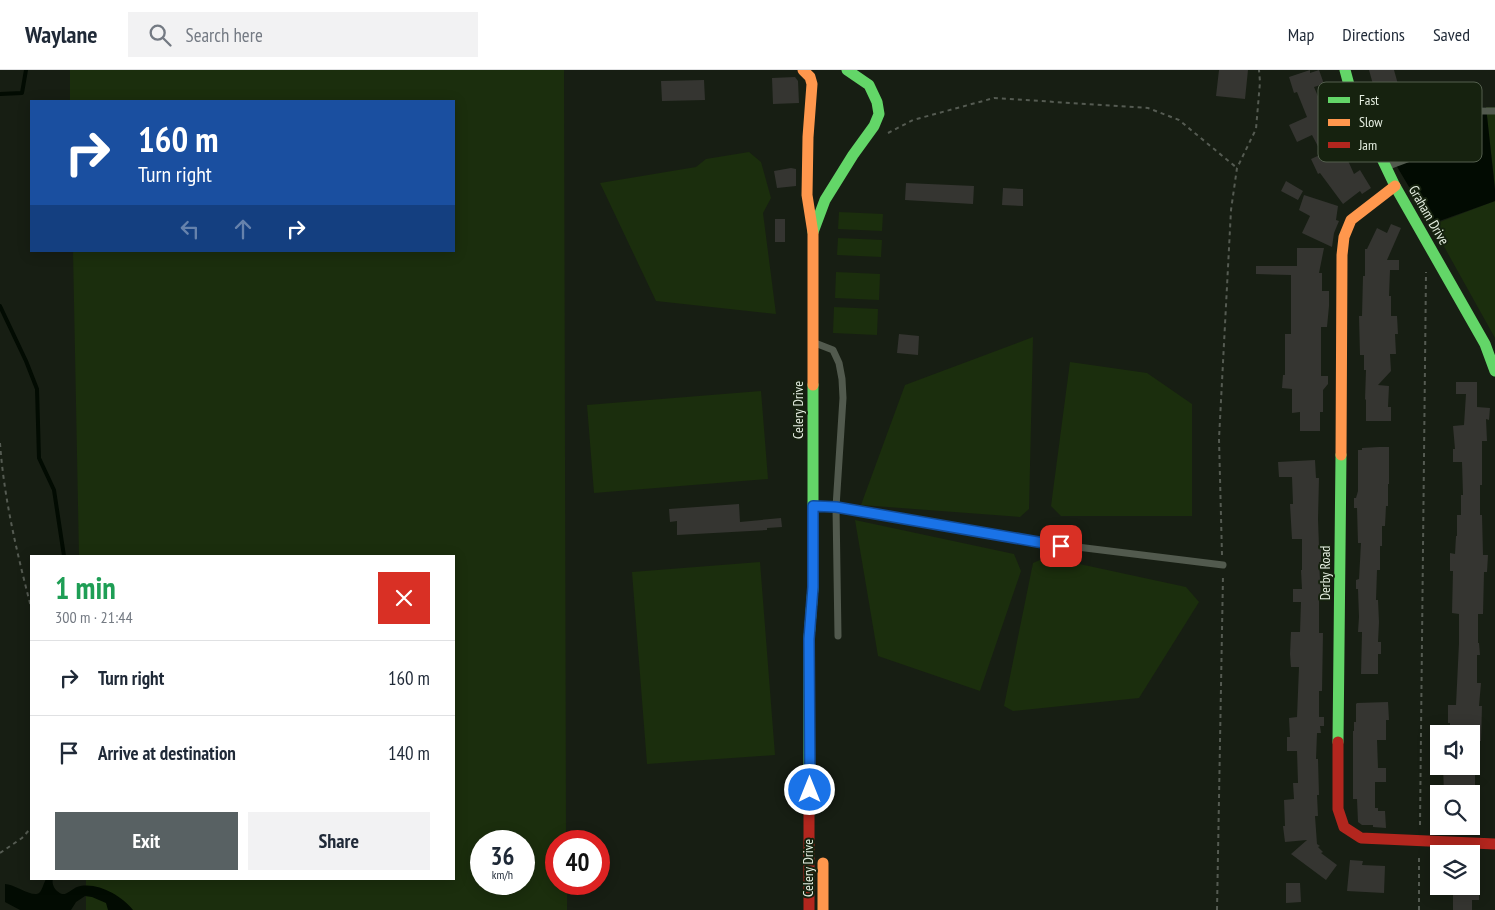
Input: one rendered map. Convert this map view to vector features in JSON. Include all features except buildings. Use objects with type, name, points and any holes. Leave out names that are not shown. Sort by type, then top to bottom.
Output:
[{"type":"street","name":"Celery Drive","points":[[803,70],[810,77],[812,84],[808,137],[807,195],[813,233],[813,587],[809,639],[810,910]]},
{"type":"street","name":"Celery Drive","points":[[813,233],[825,200],[874,126],[879,114],[877,102],[869,85],[848,70]]},
{"type":"street","name":"Graham Drive","points":[[1384,162],[1395,186],[1485,344],[1495,371]]},
{"type":"street","name":"Derby Road","points":[[1395,186],[1351,220],[1344,237],[1342,255],[1338,809],[1344,827],[1361,838],[1495,844]]},
{"type":"street","name":"Celery Drive","points":[[813,587],[818,639],[820,735]]},
{"type":"street","name":"Celery Drive","points":[[822,851],[823,910]]},
{"type":"lane","points":[[1482,111],[1495,111]]},
{"type":"lane","points":[[1386,167],[1399,162]]},
{"type":"lane","points":[[813,342],[833,350],[840,363],[842,379],[843,398],[836,507],[838,636]]},
{"type":"lane","points":[[813,506],[836,507],[1061,546],[1223,565]]},
{"type":"path","points":[[1217,910],[1223,565],[1220,439],[1231,210],[1237,168],[1256,129],[1260,82],[1259,70]]},
{"type":"path","points":[[884,136],[913,120],[994,98],[1148,108],[1179,120],[1237,168]]},
{"type":"path","points":[[1419,910],[1426,268]]},
{"type":"path","points":[[0,443],[15,545],[30,603]]},
{"type":"path","points":[[0,852],[22,838],[30,829]]},
{"type":"green space","points":[[70,70],[564,70],[566,830],[545,830],[545,895],[567,895],[567,910],[86,910],[86,880],[455,880],[455,555],[79,555],[73,252],[455,252],[455,100],[70,100]]},
{"type":"green space","points":[[1486,107],[1495,107],[1495,188]]},
{"type":"green space","points":[[749,152],[761,162],[771,198],[763,213],[776,314],[656,301],[600,183],[696,167],[706,159]]},
{"type":"green space","points":[[1495,201],[1495,338],[1432,225]]},
{"type":"green space","points":[[839,212],[883,214],[882,231],[838,229]]},
{"type":"green space","points":[[838,238],[882,240],[881,257],[837,255]]},
{"type":"green space","points":[[836,272],[880,274],[879,300],[835,298]]},
{"type":"green space","points":[[834,307],[878,309],[877,335],[833,333]]},
{"type":"green space","points":[[1033,337],[1029,509],[1020,517],[861,505],[905,385]]},
{"type":"green space","points":[[1070,362],[1147,373],[1192,404],[1192,516],[1061,516],[1051,506]]},
{"type":"green space","points":[[761,391],[768,479],[594,493],[587,405]]},
{"type":"green space","points":[[855,520],[1014,554],[1021,571],[980,691],[878,656]]},
{"type":"green space","points":[[1047,557],[1186,587],[1199,602],[1139,698],[1013,711],[1004,706],[1033,563]]},
{"type":"green space","points":[[760,562],[775,755],[647,764],[632,572]]},
{"type":"shaded area","points":[[1482,107],[1486,107],[1495,201],[1431,224],[1394,162],[1482,162]]},
{"type":"shaded area","points":[[46,880],[53,880],[54,888],[62,894],[68,893],[77,887],[92,886],[108,891],[122,899],[133,910],[108,910],[106,903],[85,896],[76,902],[71,910],[20,910],[5,902],[5,884],[32,894],[40,892]]},
{"type":"waterway","points":[[0,94],[22,93],[26,70]]},
{"type":"waterway","points":[[0,306],[37,389],[39,458],[54,490],[64,555]]},
{"type":"traffic: fast","points":[[813,232],[825,200],[874,126],[879,114],[877,102],[869,85],[847,70]]},
{"type":"traffic: fast","points":[[1345,70],[1348,82]]},
{"type":"traffic: fast","points":[[1384,162],[1395,186],[1485,344],[1495,371]]},
{"type":"traffic: fast","points":[[809,785],[809,639],[813,587],[813,385]]},
{"type":"traffic: fast","points":[[1338,742],[1341,455]]},
{"type":"traffic: slow","points":[[803,70],[810,77],[812,84],[808,137],[807,195],[813,233],[813,385]]},
{"type":"traffic: slow","points":[[1341,455],[1342,255],[1344,237],[1351,220],[1395,186]]},
{"type":"traffic: slow","points":[[823,863],[823,910]]},
{"type":"traffic: jam","points":[[1338,742],[1338,809],[1344,827],[1361,838],[1495,844]]},
{"type":"traffic: jam","points":[[809,785],[809,910]]},
{"type":"route","points":[[810,790],[809,639],[813,587],[813,506],[836,507],[1061,546]]}]
